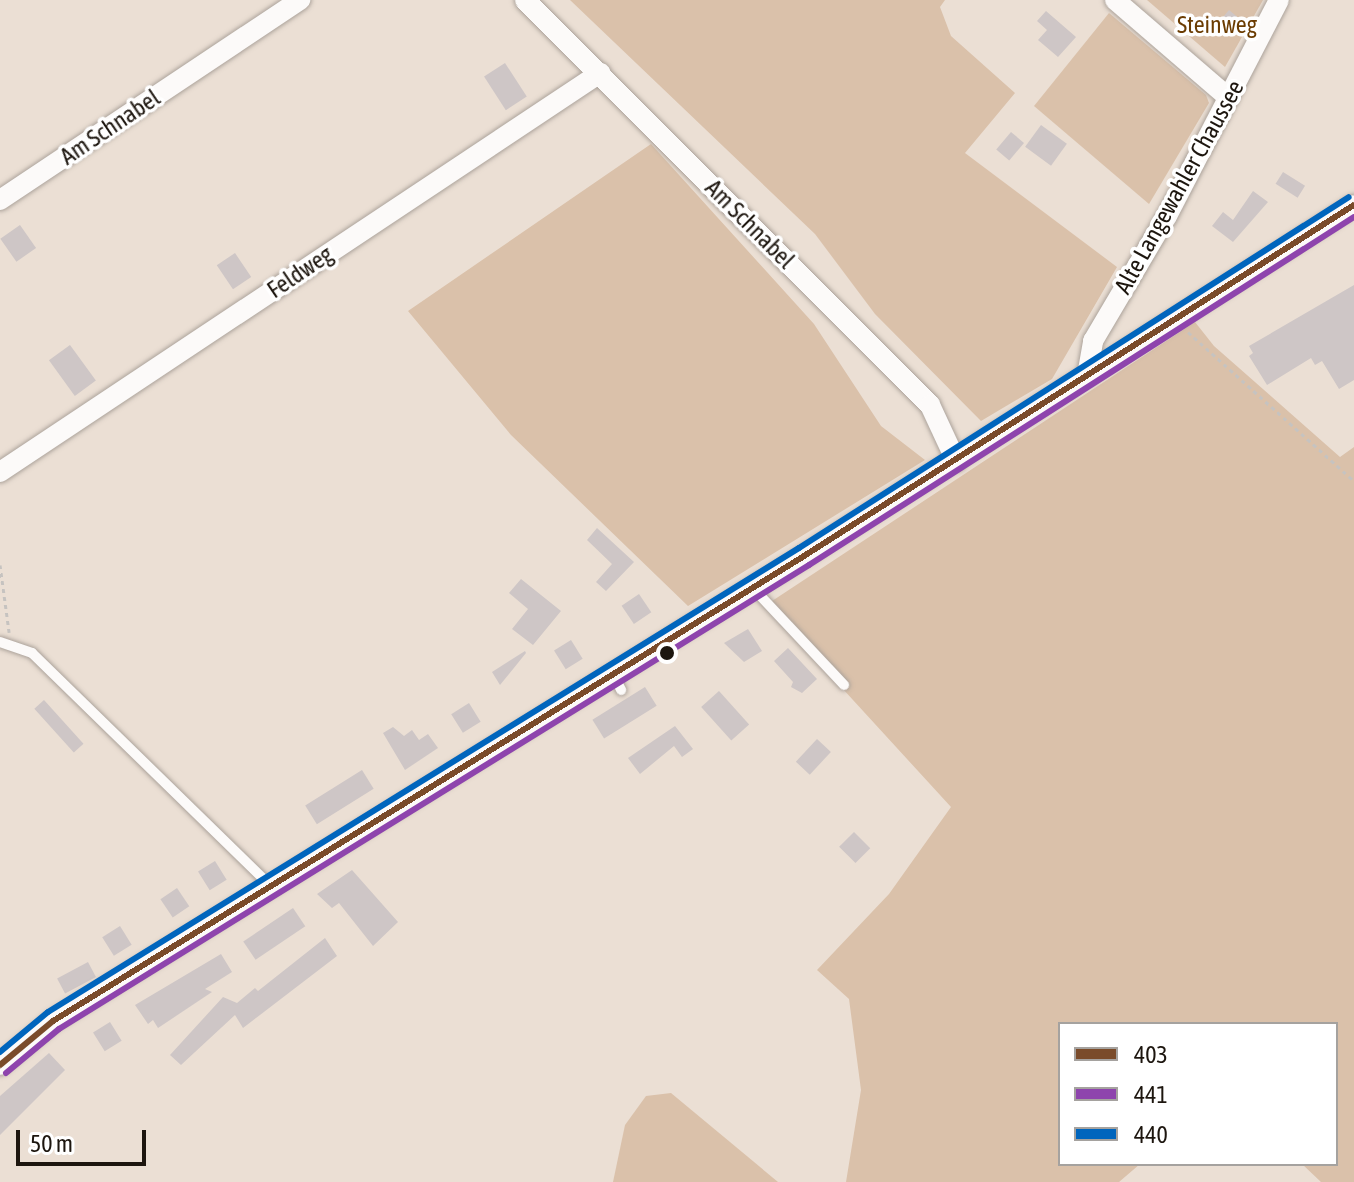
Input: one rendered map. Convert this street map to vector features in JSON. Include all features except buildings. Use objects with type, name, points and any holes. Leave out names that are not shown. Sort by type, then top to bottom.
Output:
[{"type":"street","name":"Am Schnabel","points":[[0,200],[300,0]]},
{"type":"street","name":"Am Schnabel","points":[[525,0],[930,405],[956,461]]},
{"type":"street","points":[[1115,0],[1229,98]]},
{"type":"street","name":"Alte Langewahler Chaussee","points":[[1087,376],[1093,341],[1229,98],[1279,0]]},
{"type":"street","name":"Feldweg","points":[[0,472],[600,73]]},
{"type":"street","points":[[0,1065],[53,1021],[271,886],[617,682],[753,588],[1354,205]]},
{"type":"lane","points":[[753,588],[844,685]]},
{"type":"lane","points":[[5,642],[32,653],[271,886]]},
{"type":"path","points":[[1173,319],[1354,481]]},
{"type":"path","points":[[0,565],[5,642]]},
{"type":"green space","points":[[570,0],[945,0],[940,7],[951,36],[1015,93],[965,153],[1117,267],[1052,379],[981,421],[875,314],[815,234]]},
{"type":"green space","name":"Steinweg","points":[[1147,0],[1263,0],[1225,67]]},
{"type":"green space","points":[[1109,13],[1206,95],[1209,103],[1149,204],[1034,106]]},
{"type":"green space","points":[[651,144],[814,324],[881,426],[925,460],[688,606],[511,435],[408,311]]},
{"type":"green space","points":[[1195,322],[1214,346],[1340,457],[1354,447],[1354,1182],[1321,1182],[1304,1166],[1338,1166],[1338,1022],[1058,1022],[1058,1166],[1138,1166],[1119,1182],[846,1182],[861,1090],[849,999],[817,970],[889,894],[951,807],[766,605]]},
{"type":"green space","points":[[671,1093],[778,1182],[613,1182],[625,1125],[646,1096]]},
{"type":"transit line","name":"440","points":[[0,1052],[48,1012],[799,548],[1349,197]]},
{"type":"transit line","name":"403","points":[[0,1065],[53,1021],[804,556],[1354,205]]},
{"type":"transit line","name":"441","points":[[6,1073],[59,1029],[809,565],[1354,217]]}]
